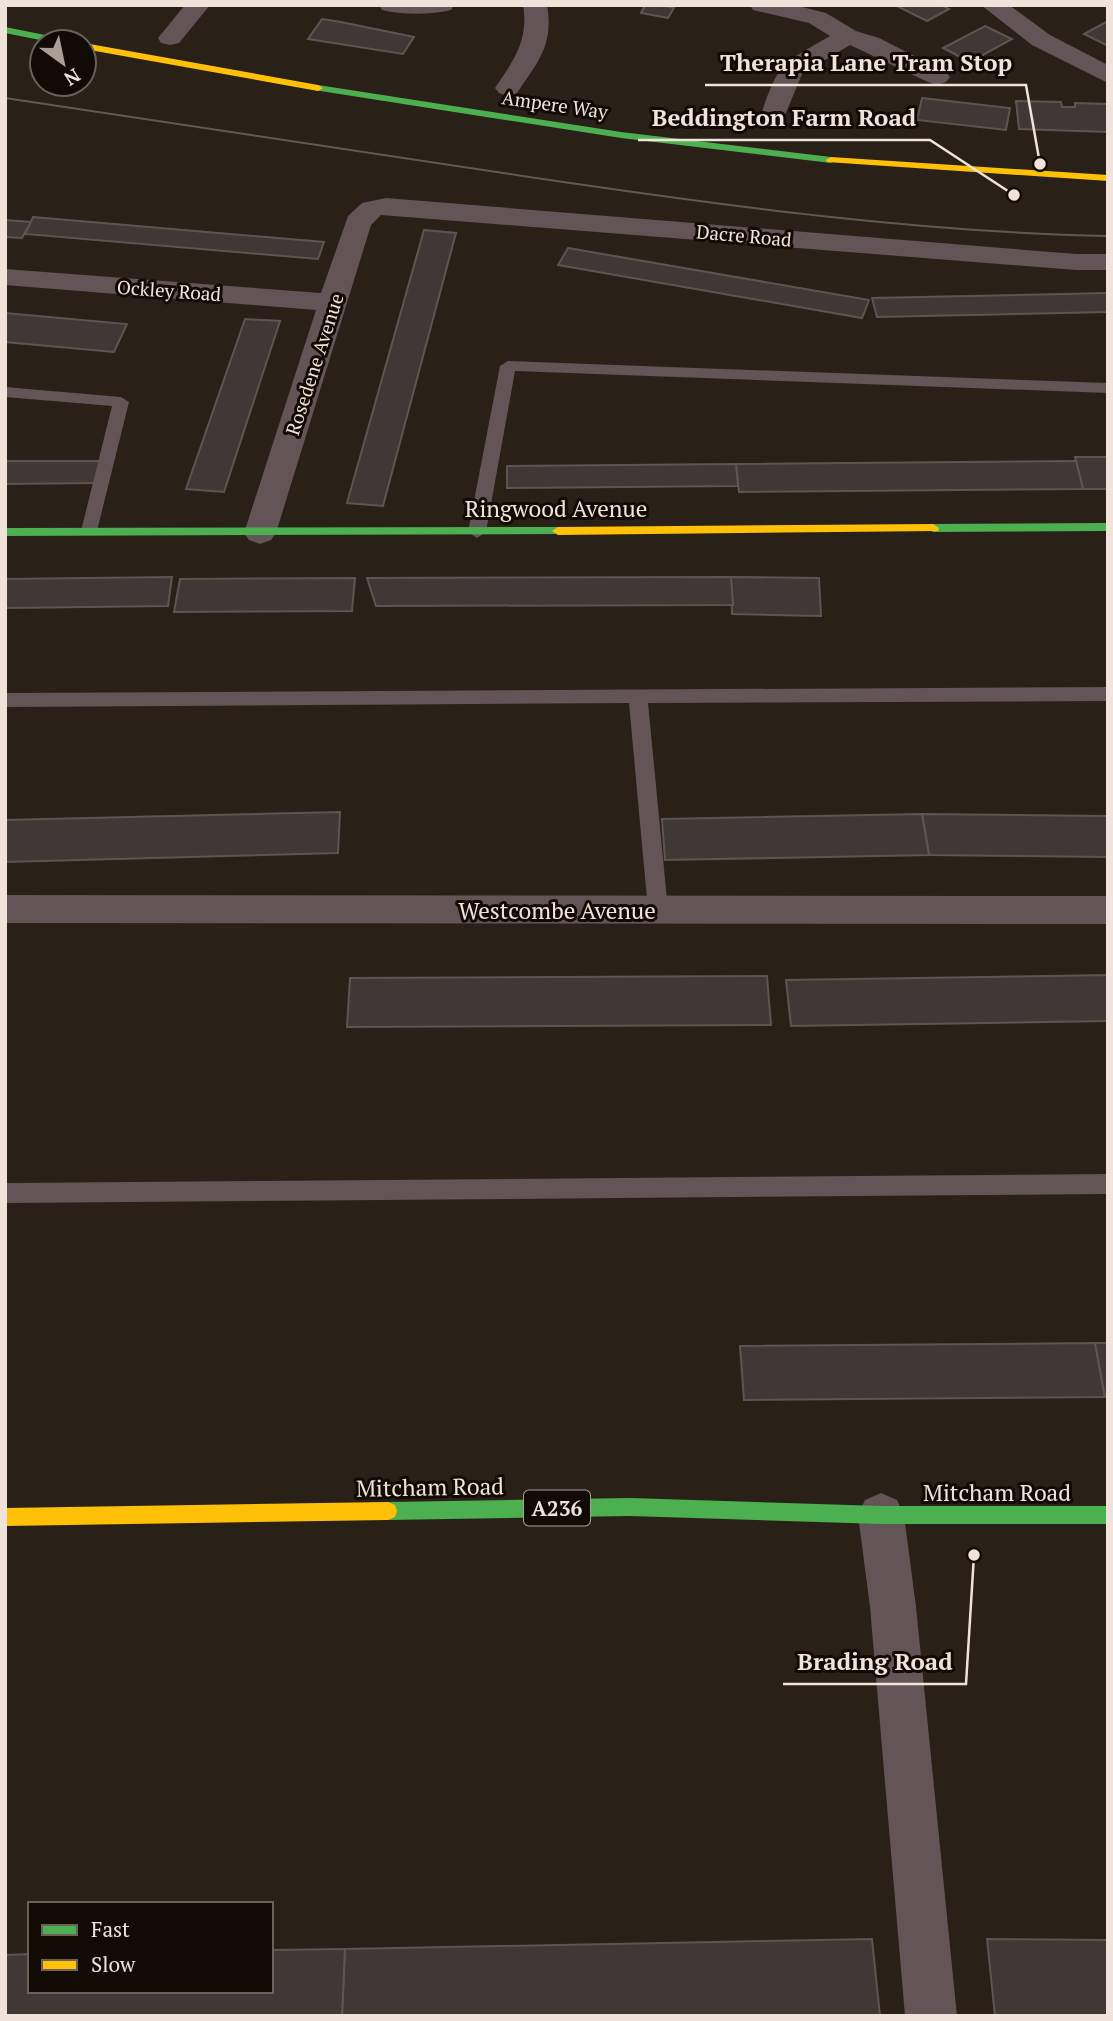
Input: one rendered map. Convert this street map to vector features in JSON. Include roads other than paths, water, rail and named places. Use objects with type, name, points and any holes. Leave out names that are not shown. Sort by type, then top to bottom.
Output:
[{"type":"street","points":[[170,38],[198,5]]},
{"type":"street","points":[[391,5],[442,5]]},
{"type":"street","points":[[508,88],[536,47],[539,21],[535,5]]},
{"type":"street","points":[[762,5],[817,18],[847,36],[870,43],[937,77]]},
{"type":"street","points":[[993,5],[1041,40],[1108,75]]},
{"type":"street","points":[[5,30],[28,35]]},
{"type":"street","points":[[774,115],[792,69],[847,36]]},
{"type":"street","name":"Ampere Way","points":[[98,49],[323,89],[621,135],[842,161],[966,172],[1108,178]]},
{"type":"street","name":"Dacre Road","points":[[379,206],[1076,262],[1108,262]]},
{"type":"street","name":"Rosedene Avenue","points":[[260,533],[361,216],[379,206]]},
{"type":"street","name":"Ockley Road","points":[[5,278],[334,303]]},
{"type":"street","name":"Ringwood Avenue","points":[[5,532],[260,533],[1108,527]]},
{"type":"street","name":"Westcombe Avenue","points":[[5,909],[1108,910]]},
{"type":"street","name":"Mitcham Road","points":[[5,1517],[630,1507],[881,1515],[1108,1515]]},
{"type":"street","points":[[881,1515],[893,1607],[931,2016]]},
{"type":"lane","points":[[477,531],[508,366],[1108,388]]},
{"type":"lane","points":[[5,392],[121,402],[90,531]]},
{"type":"lane","points":[[5,700],[1108,694]]},
{"type":"lane","points":[[638,696],[658,910]]},
{"type":"lane","points":[[5,1193],[1108,1184]]},
{"type":"tram line","points":[[5,98],[750,208],[964,229],[1108,236]]},
{"type":"place","name":"Therapia Lane Tram Stop","points":[[1040,164]]},
{"type":"place","name":"Beddington Farm Road","points":[[1014,195]]},
{"type":"place","name":"Brading Road","points":[[974,1555]]}]
